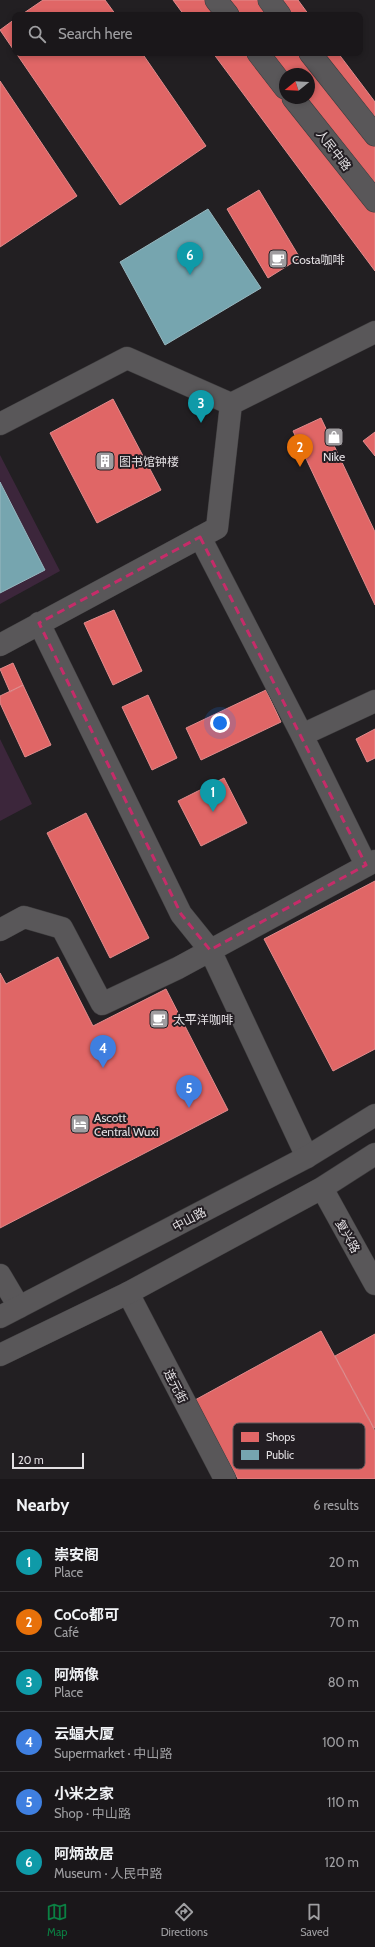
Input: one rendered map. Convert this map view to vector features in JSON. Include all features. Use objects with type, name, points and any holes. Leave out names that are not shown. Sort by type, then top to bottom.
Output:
[{"type":"street","points":[[216,0],[226,12]]},
{"type":"street","points":[[268,0],[278,12]]},
{"type":"street","points":[[260,56],[279,80]]},
{"type":"street","points":[[312,56],[375,135]]},
{"type":"street","name":"人民中路","points":[[298,104],[375,201]]},
{"type":"street","points":[[231,404],[375,332]]},
{"type":"street","points":[[0,424],[127,358],[231,404]]},
{"type":"street","points":[[0,645],[217,528],[231,404]]},
{"type":"street","points":[[0,930],[24,917],[62,928],[102,1004],[210,950],[371,863],[200,537]]},
{"type":"street","points":[[39,623],[181,914],[210,950],[307,1157]]},
{"type":"street","points":[[302,734],[375,701]]},
{"type":"street","name":"中山路","points":[[0,1317],[307,1157],[375,1115]]},
{"type":"street","points":[[0,1355],[128,1293],[322,1188],[375,1154]]},
{"type":"street","name":"复兴路","points":[[322,1188],[375,1284]]},
{"type":"street","points":[[0,1275],[19,1307]]},
{"type":"street","name":"连元街","points":[[128,1293],[224,1479]]},
{"type":"highlighted area","points":[[200,537],[366,865],[210,950],[181,914],[39,623]]},
{"type":"shaded area","points":[[0,455],[60,571],[0,604]]},
{"type":"shaded area","points":[[0,739],[32,804],[0,821]]},
{"type":"building: Shops","points":[[43,0],[105,0],[114,12],[25,12]]},
{"type":"building: Shops","points":[[173,0],[298,0],[307,12],[182,12]]},
{"type":"building: Shops","points":[[12,21],[12,48],[0,30]]},
{"type":"building: Shops","points":[[18,56],[144,56],[206,146],[120,205]]},
{"type":"building: Shops","points":[[215,56],[340,56],[375,102],[375,271]]},
{"type":"building: Shops","points":[[0,81],[77,196],[0,247]]},
{"type":"building: Shops","points":[[259,190],[300,258],[268,278],[227,209]]},
{"type":"building: Shops","name":"图书馆钟楼","points":[[113,399],[161,490],[97,523],[50,433]]},
{"type":"building: Shops","points":[[321,418],[375,532],[375,605],[293,431]]},
{"type":"building: Shops","points":[[375,432],[375,456],[363,441]]},
{"type":"building: Shops","points":[[114,610],[142,671],[113,685],[84,623]]},
{"type":"building: Shops","points":[[13,663],[23,685],[10,692],[0,669]]},
{"type":"building: Shops","points":[[23,685],[51,745],[25,757],[0,703],[0,696]]},
{"type":"building: Shops","points":[[266,690],[281,722],[201,760],[186,728]]},
{"type":"building: Shops","points":[[148,695],[177,758],[152,770],[122,707]]},
{"type":"building: Shops","points":[[375,729],[375,758],[367,762],[356,739]]},
{"type":"building: Shops","points":[[224,778],[247,823],[201,846],[178,801]]},
{"type":"building: Shops","points":[[86,813],[149,938],[110,958],[47,833]]},
{"type":"building: Shops","points":[[375,881],[375,1049],[333,1071],[264,939]]},
{"type":"building: Shops","points":[[58,957],[93,1026],[166,989],[228,1110],[0,1228],[0,973],[6,984]]},
{"type":"building: Shops","points":[[321,1331],[375,1431],[375,1479],[238,1479],[195,1400]]},
{"type":"building: Shops","points":[[375,1334],[375,1428],[374,1428],[335,1356]]},
{"type":"building: Public","points":[[208,209],[261,288],[165,345],[120,262]]},
{"type":"building: Public","points":[[0,482],[45,570],[0,593]]},
{"type":"place","name":"Costa咖啡","points":[[278,259]]},
{"type":"place","name":"阿炳故居","points":[[190,275]]},
{"type":"place","name":"阿炳像","points":[[201,423]]},
{"type":"place","name":"Nike","points":[[334,437]]},
{"type":"place","name":"图书馆钟楼","points":[[105,461]]},
{"type":"place","name":"CoCo都可","points":[[300,467]]},
{"type":"place","name":"崇安阁","points":[[213,812]]},
{"type":"place","name":"太平洋咖啡","points":[[159,1019]]},
{"type":"place","name":"云蝠大厦","points":[[103,1068]]},
{"type":"place","name":"小米之家","points":[[189,1108]]},
{"type":"place","name":"Ascott Central Wuxi","points":[[80,1124]]}]
